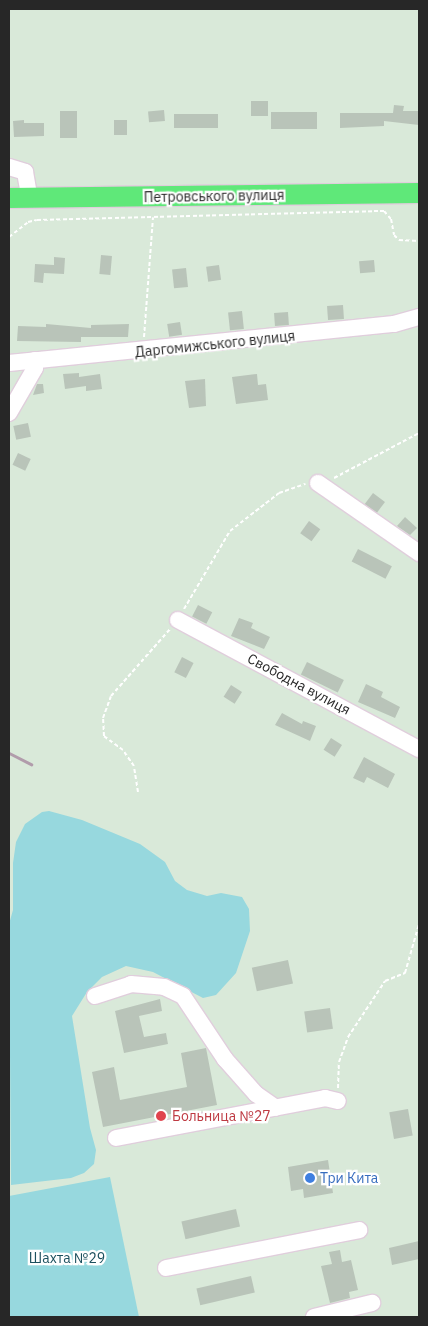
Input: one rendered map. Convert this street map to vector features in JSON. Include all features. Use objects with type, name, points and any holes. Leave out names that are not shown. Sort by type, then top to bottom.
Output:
[{"type":"main road","name":"Петровського вулиця","points":[[9,198],[419,193]]},
{"type":"street","points":[[9,167],[25,172],[30,199]]},
{"type":"street","name":"Даргомижського вулиця","points":[[9,363],[143,352],[394,324],[419,317]]},
{"type":"street","points":[[9,413],[35,368],[35,360]]},
{"type":"street","points":[[318,483],[419,553]]},
{"type":"street","name":"Свободна вулиця","points":[[178,620],[419,749]]},
{"type":"street","points":[[95,996],[131,984],[164,987],[183,996],[225,1059],[256,1094],[276,1108]]},
{"type":"street","points":[[116,1138],[325,1098],[338,1101]]},
{"type":"street","points":[[166,1268],[359,1230]]},
{"type":"street","points":[[314,1317],[372,1302]]},
{"type":"path","points":[[9,238],[28,222],[37,220],[384,211],[391,219],[394,235],[399,240],[419,241]]},
{"type":"path","points":[[143,352],[153,217]]},
{"type":"path","points":[[318,483],[342,476],[419,433]]},
{"type":"path","points":[[338,1101],[339,1062],[348,1037],[385,981],[405,973],[419,924]]},
{"type":"green space","points":[[49,811],[82,820],[140,844],[165,862],[175,881],[187,890],[207,896],[221,893],[242,897],[249,909],[250,931],[236,973],[216,995],[203,998],[153,972],[126,966],[102,977],[87,992],[72,1016],[90,1128],[96,1150],[94,1164],[84,1173],[71,1178],[11,1185],[9,924],[13,910],[13,863],[16,842],[25,824],[42,812]]},
{"type":"green space","name":"Шахта №29","points":[[110,1177],[139,1317],[9,1317],[9,1196]]},
{"type":"building","points":[[251,101],[268,101],[268,116],[251,116]]},
{"type":"building","points":[[394,105],[404,106],[403,111],[419,111],[419,125],[384,121],[384,126],[340,128],[340,113],[393,113]]},
{"type":"building","points":[[164,110],[165,121],[149,122],[148,111]]},
{"type":"building","points":[[60,111],[77,111],[77,138],[60,138]]},
{"type":"building","points":[[271,112],[317,112],[317,129],[271,129]]},
{"type":"building","points":[[174,114],[218,114],[218,128],[174,128]]},
{"type":"building","points":[[24,120],[24,123],[44,123],[44,136],[14,137],[13,121]]},
{"type":"building","points":[[114,120],[127,120],[127,135],[114,135]]},
{"type":"building","points":[[101,255],[112,256],[110,275],[99,274]]},
{"type":"building","points":[[54,257],[65,258],[64,274],[44,273],[43,283],[34,282],[35,264],[54,265]]},
{"type":"building","points":[[374,260],[375,272],[360,273],[359,261]]},
{"type":"building","points":[[219,265],[221,280],[208,282],[206,267]]},
{"type":"building","points":[[186,268],[188,287],[174,288],[172,269]]},
{"type":"building","points":[[343,305],[344,319],[328,320],[327,306]]},
{"type":"building","points":[[242,311],[244,329],[230,330],[228,312]]},
{"type":"building","points":[[288,312],[289,325],[275,326],[274,313]]},
{"type":"building","points":[[180,322],[182,335],[169,337],[167,324]]},
{"type":"building","points":[[46,324],[91,328],[91,325],[129,324],[128,337],[81,337],[81,342],[17,341],[18,326],[46,327]]},
{"type":"building","points":[[79,373],[79,377],[100,374],[102,389],[86,391],[86,386],[65,389],[63,374]]},
{"type":"building","points":[[257,374],[258,385],[266,384],[268,400],[236,404],[232,377]]},
{"type":"building","points":[[205,379],[206,406],[189,408],[185,381]]},
{"type":"building","points":[[37,384],[43,384],[44,393],[33,395]]},
{"type":"building","points":[[28,423],[31,437],[16,440],[13,426]]},
{"type":"building","points":[[18,453],[31,459],[25,471],[13,465]]},
{"type":"building","points":[[373,493],[385,502],[377,513],[365,504]]},
{"type":"building","points":[[405,517],[417,528],[410,535],[397,526]]},
{"type":"building","points":[[309,521],[320,529],[312,541],[300,533]]},
{"type":"building","points":[[358,549],[392,566],[386,579],[352,561]]},
{"type":"building","points":[[198,605],[212,612],[206,624],[192,617]]},
{"type":"building","points":[[239,618],[253,623],[251,628],[270,637],[264,649],[231,636]]},
{"type":"building","points":[[182,657],[194,663],[186,678],[174,672]]},
{"type":"building","points":[[307,662],[344,680],[338,693],[301,675]]},
{"type":"building","points":[[366,684],[383,692],[381,697],[400,707],[395,718],[358,702]]},
{"type":"building","points":[[231,685],[242,692],[235,704],[224,697]]},
{"type":"building","points":[[282,713],[302,724],[303,721],[316,726],[310,741],[275,725]]},
{"type":"building","points":[[331,738],[342,745],[335,757],[324,750]]},
{"type":"building","points":[[364,757],[395,774],[388,788],[367,777],[364,783],[353,778]]},
{"type":"building","points":[[288,960],[293,983],[257,991],[252,968]]},
{"type":"building","points":[[160,999],[162,1011],[139,1016],[144,1037],[166,1033],[168,1044],[124,1053],[115,1011]]},
{"type":"building","points":[[330,1008],[333,1029],[307,1032],[304,1012]]},
{"type":"building","points":[[206,1048],[217,1105],[103,1127],[92,1072],[114,1067],[120,1100],[187,1087],[181,1053]]},
{"type":"building","points":[[408,1109],[413,1136],[394,1139],[389,1112]]},
{"type":"building","name":"Три Кита","points":[[328,1160],[333,1193],[304,1198],[303,1189],[291,1191],[288,1167]]},
{"type":"building","points":[[236,1209],[240,1227],[185,1239],[181,1222]]},
{"type":"building","points":[[419,1241],[419,1259],[392,1265],[389,1248]]},
{"type":"building","points":[[340,1250],[342,1262],[351,1260],[358,1290],[349,1292],[350,1298],[330,1303],[321,1266],[332,1264],[329,1252]]},
{"type":"building","points":[[251,1276],[255,1293],[200,1305],[196,1289]]},
{"type":"railway","points":[[9,753],[31,764]]},
{"type":"place","name":"Больница №27","points":[[161,1116]]},
{"type":"place","name":"Три Кита","points":[[310,1178]]}]
